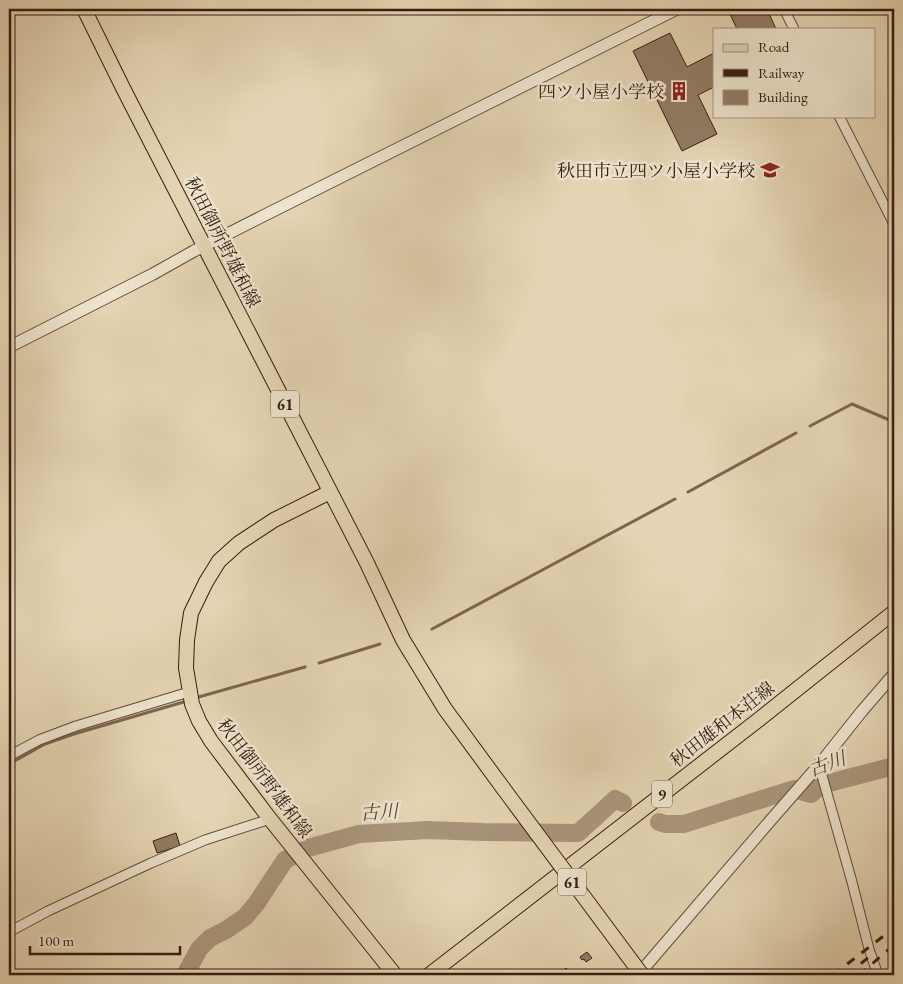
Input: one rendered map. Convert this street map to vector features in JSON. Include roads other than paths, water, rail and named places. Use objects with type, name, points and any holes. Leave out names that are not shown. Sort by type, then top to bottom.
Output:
[{"type":"main road","name":"秋田御所野雄和線","points":[[84,9],[367,563],[404,640],[445,710],[640,975]]},
{"type":"main road","name":"秋田御所野雄和線","points":[[330,492],[274,520],[239,543],[218,561],[190,613],[186,640],[186,668],[190,696],[199,721],[212,741],[270,819],[395,975]]},
{"type":"main road","name":"秋田雄和本荘線","points":[[429,975],[757,721],[894,612]]},
{"type":"street","points":[[9,347],[204,246],[677,9]]},
{"type":"street","points":[[784,9],[794,28]]},
{"type":"street","points":[[840,118],[894,224]]},
{"type":"street","points":[[640,975],[803,783],[820,771],[862,711],[894,674]]},
{"type":"street","points":[[9,756],[39,740],[76,726],[190,696]]},
{"type":"street","points":[[820,771],[869,949],[878,975]]},
{"type":"street","points":[[9,932],[48,911],[205,840],[270,819]]},
{"type":"waterway","points":[[810,426],[852,404],[894,422]]},
{"type":"waterway","points":[[688,492],[796,433]]},
{"type":"waterway","points":[[432,629],[675,499]]},
{"type":"waterway","points":[[319,663],[380,644]]},
{"type":"waterway","points":[[195,698],[305,667]]},
{"type":"waterway","points":[[9,764],[45,744],[187,701]]},
{"type":"waterway","name":"古川","points":[[659,822],[665,824],[684,824],[794,789],[811,794],[821,785],[894,766]]},
{"type":"waterway","name":"古川","points":[[185,975],[199,949],[210,938],[245,917],[256,904],[285,860],[308,848],[359,834],[428,830],[578,833],[615,799],[623,803]]},
{"type":"railway","points":[[833,975],[894,928]]},
{"type":"railway","points":[[859,975],[894,945]]},
{"type":"railway","points":[[847,975],[875,952]]},
{"type":"place","name":"四ツ小屋小学校","points":[[679,91]]},
{"type":"place","name":"秋田市立四ツ小屋小学校","points":[[770,170]]}]
